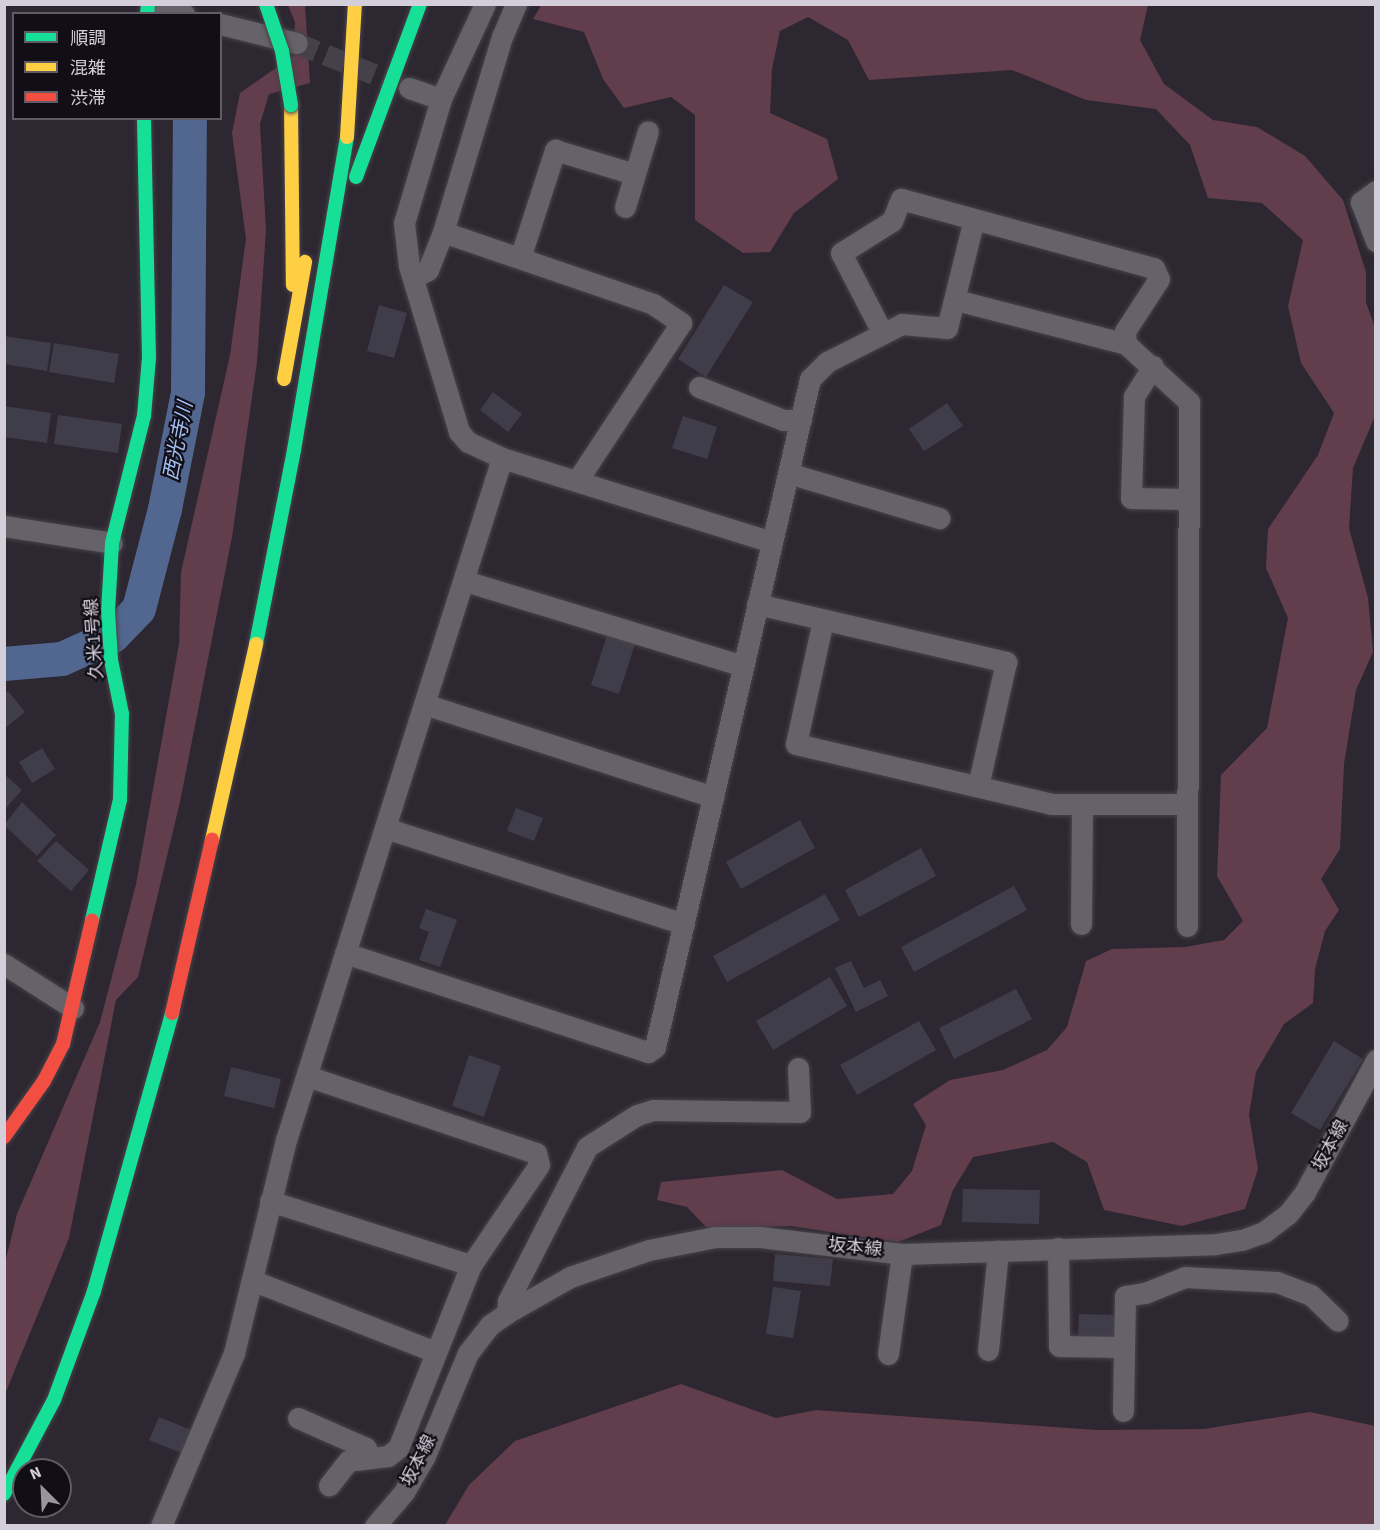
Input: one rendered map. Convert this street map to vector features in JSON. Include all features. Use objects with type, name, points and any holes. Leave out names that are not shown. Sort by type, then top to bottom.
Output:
[{"type":"main road","points":[[266,4],[282,51],[291,105],[295,202],[293,317]]},
{"type":"main road","points":[[4,1494],[54,1400],[94,1291],[174,1005],[242,713],[326,263],[346,149],[355,4]]},
{"type":"main road","points":[[326,263],[403,42],[420,4]]},
{"type":"main road","name":"久米1号線","points":[[4,1137],[48,1072],[63,1044],[120,801],[122,714],[111,660],[108,611],[112,543],[144,416],[149,358],[144,120]]},
{"type":"main road","points":[[281,400],[293,317],[308,248]]},
{"type":"street","points":[[486,4],[441,99],[404,223],[413,278],[459,432],[468,442],[502,458],[578,479],[770,542]]},
{"type":"street","points":[[413,278],[428,270],[443,232],[502,36],[516,4]]},
{"type":"street","points":[[222,24],[297,43]]},
{"type":"street","points":[[409,88],[441,99]]},
{"type":"street","points":[[626,207],[648,131]]},
{"type":"street","points":[[520,258],[555,150],[634,174]]},
{"type":"street","points":[[1376,191],[1361,202],[1376,241]]},
{"type":"street","points":[[882,332],[840,253],[892,221],[901,199],[1154,268],[1159,279],[1125,332],[1126,344]]},
{"type":"street","points":[[345,953],[648,1052],[655,1047],[770,542],[810,379],[827,362],[882,332],[902,324],[947,328],[956,300],[974,219]]},
{"type":"street","points":[[443,232],[653,304],[681,323],[578,479]]},
{"type":"street","points":[[956,300],[1126,344],[1153,366],[1189,402],[1187,926]]},
{"type":"street","points":[[1153,366],[1134,396],[1131,498],[1189,498]]},
{"type":"street","points":[[699,387],[783,420],[801,420]]},
{"type":"street","points":[[161,1526],[234,1353],[254,1281],[270,1201],[307,1076],[502,458]]},
{"type":"street","points":[[788,473],[939,518]]},
{"type":"street","points":[[4,526],[112,543]]},
{"type":"street","points":[[465,581],[743,666]]},
{"type":"street","points":[[757,604],[1006,662],[978,786]]},
{"type":"street","points":[[823,620],[796,744],[1051,804],[1186,804]]},
{"type":"street","points":[[424,704],[713,797]]},
{"type":"street","points":[[1081,924],[1082,804]]},
{"type":"street","points":[[386,828],[684,924]]},
{"type":"street","points":[[4,964],[73,1008]]},
{"type":"street","name":"坂本線","points":[[375,1526],[404,1492],[424,1458],[468,1353],[490,1325],[570,1277],[607,1262],[715,1237],[760,1237],[902,1254],[1216,1244],[1264,1232],[1288,1214],[1305,1192],[1376,1060]]},
{"type":"street","points":[[507,1313],[508,1301],[587,1147],[637,1114],[653,1110],[800,1112],[798,1068]]},
{"type":"street","points":[[307,1076],[536,1153],[539,1165],[471,1265],[434,1351],[398,1449],[388,1456],[348,1461],[329,1485]]},
{"type":"street","points":[[270,1201],[471,1265]]},
{"type":"street","points":[[1058,1248],[1059,1346],[1122,1347]]},
{"type":"street","points":[[988,1350],[998,1251]]},
{"type":"street","points":[[888,1354],[902,1254]]},
{"type":"street","points":[[1123,1410],[1122,1347],[1125,1296],[1145,1293],[1185,1277],[1277,1282],[1297,1287],[1338,1321]]},
{"type":"street","points":[[254,1281],[434,1351]]},
{"type":"street","points":[[298,1418],[366,1448],[369,1458]]},
{"type":"shaded area","points":[[542,4],[1148,5],[1140,40],[1164,84],[1213,120],[1257,127],[1305,156],[1343,200],[1366,272],[1366,302],[1375,328],[1375,416],[1353,468],[1349,528],[1368,598],[1373,652],[1356,690],[1344,764],[1340,849],[1321,879],[1339,910],[1325,931],[1315,969],[1313,1003],[1284,1024],[1256,1072],[1249,1115],[1258,1169],[1245,1209],[1182,1226],[1104,1210],[1087,1162],[1053,1142],[973,1157],[953,1190],[941,1225],[898,1242],[790,1226],[707,1228],[687,1207],[657,1200],[661,1182],[782,1170],[837,1199],[893,1194],[912,1171],[926,1125],[913,1104],[950,1080],[1003,1070],[1047,1050],[1067,1027],[1086,961],[1112,949],[1185,947],[1224,940],[1243,921],[1217,876],[1221,775],[1267,728],[1288,618],[1266,568],[1268,529],[1318,455],[1334,413],[1301,363],[1288,306],[1303,240],[1262,203],[1208,198],[1190,145],[1156,109],[1086,100],[1012,70],[869,80],[848,40],[808,17],[780,31],[772,69],[770,113],[827,139],[838,179],[794,213],[770,252],[743,253],[695,220],[695,115],[671,97],[624,108],[603,79],[584,32],[533,19]]},
{"type":"shaded area","points":[[288,5],[305,5],[310,83],[269,94],[260,124],[266,230],[257,362],[232,537],[180,802],[138,977],[116,1000],[69,1238],[5,1394],[5,1263],[17,1214],[100,1022],[136,884],[179,644],[181,572],[230,355],[246,239],[232,133],[240,93],[293,56],[295,22]]},
{"type":"shaded area","points":[[681,1384],[776,1418],[816,1410],[1096,1430],[1204,1429],[1310,1412],[1375,1426],[1375,1525],[445,1525],[469,1485],[515,1441]]},
{"type":"building","points":[[724,285],[753,302],[706,377],[678,359]]},
{"type":"building","points":[[379,305],[407,313],[394,358],[367,351]]},
{"type":"building","points":[[4,336],[51,343],[47,371],[4,364]]},
{"type":"building","points":[[54,343],[119,354],[114,383],[49,372]]},
{"type":"building","points":[[493,392],[522,414],[508,432],[480,410]]},
{"type":"building","points":[[947,403],[963,426],[924,451],[909,429]]},
{"type":"building","points":[[4,406],[51,413],[47,443],[4,437]]},
{"type":"building","points":[[58,415],[122,424],[118,453],[54,444]]},
{"type":"building","points":[[683,416],[717,427],[707,459],[672,448]]},
{"type":"building","points":[[607,635],[635,644],[619,694],[591,685]]},
{"type":"building","points":[[8,691],[25,712],[4,729],[4,694]]},
{"type":"building","points":[[42,748],[55,769],[32,783],[19,762]]},
{"type":"building","points":[[4,774],[22,790],[4,810]]},
{"type":"building","points":[[22,802],[56,835],[37,856],[4,825]]},
{"type":"building","points":[[516,808],[543,818],[534,841],[507,831]]},
{"type":"building","points":[[800,820],[815,848],[741,889],[726,862]]},
{"type":"building","points":[[56,841],[89,870],[71,891],[37,861]]},
{"type":"building","points":[[921,848],[936,876],[859,917],[845,890]]},
{"type":"building","points":[[1014,886],[1027,910],[914,972],[901,947]]},
{"type":"building","points":[[825,894],[840,920],[727,982],[713,956]]},
{"type":"building","points":[[426,909],[457,920],[440,967],[419,960],[429,932],[419,928]]},
{"type":"building","points":[[851,961],[864,988],[880,980],[888,996],[856,1012],[835,968]]},
{"type":"building","points":[[830,977],[847,1006],[773,1050],[756,1021]]},
{"type":"building","points":[[1016,989],[1032,1019],[954,1059],[939,1028]]},
{"type":"building","points":[[919,1021],[936,1050],[857,1095],[840,1065]]},
{"type":"building","points":[[1334,1041],[1363,1059],[1320,1130],[1291,1113]]},
{"type":"building","points":[[469,1055],[501,1066],[484,1117],[452,1106]]},
{"type":"building","points":[[231,1067],[281,1079],[274,1108],[224,1096]]},
{"type":"building","points":[[963,1189],[1040,1190],[1039,1224],[962,1222]]},
{"type":"building","points":[[775,1254],[833,1259],[830,1286],[773,1281]]},
{"type":"building","points":[[773,1287],[801,1291],[793,1338],[766,1334]]},
{"type":"building","points":[[1079,1314],[1116,1315],[1115,1339],[1078,1339]]},
{"type":"building","points":[[159,1417],[196,1432],[186,1455],[149,1440]]},
{"type":"waterway","name":"西光寺川","points":[[4,664],[62,659],[113,636],[139,609],[165,509],[188,393],[190,120]]},
{"type":"tunnel","points":[[297,43],[399,84]]},
{"type":"traffic: fast","points":[[147,12],[148,4]]},
{"type":"traffic: fast","points":[[266,4],[282,51],[291,105]]},
{"type":"traffic: fast","points":[[356,177],[420,4]]},
{"type":"traffic: fast","points":[[92,920],[120,800],[122,714],[111,660],[108,611],[112,543],[144,416],[149,358],[144,120]]},
{"type":"traffic: fast","points":[[256,644],[294,450],[347,137]]},
{"type":"traffic: fast","points":[[4,1494],[54,1400],[94,1291],[172,1013]]},
{"type":"traffic: slow","points":[[347,137],[355,4]]},
{"type":"traffic: slow","points":[[291,105],[293,285]]},
{"type":"traffic: slow","points":[[284,379],[305,262]]},
{"type":"traffic: slow","points":[[212,840],[256,644]]},
{"type":"traffic: jam","points":[[172,1013],[212,840]]},
{"type":"traffic: jam","points":[[4,1137],[44,1081],[63,1044],[92,920]]}]
